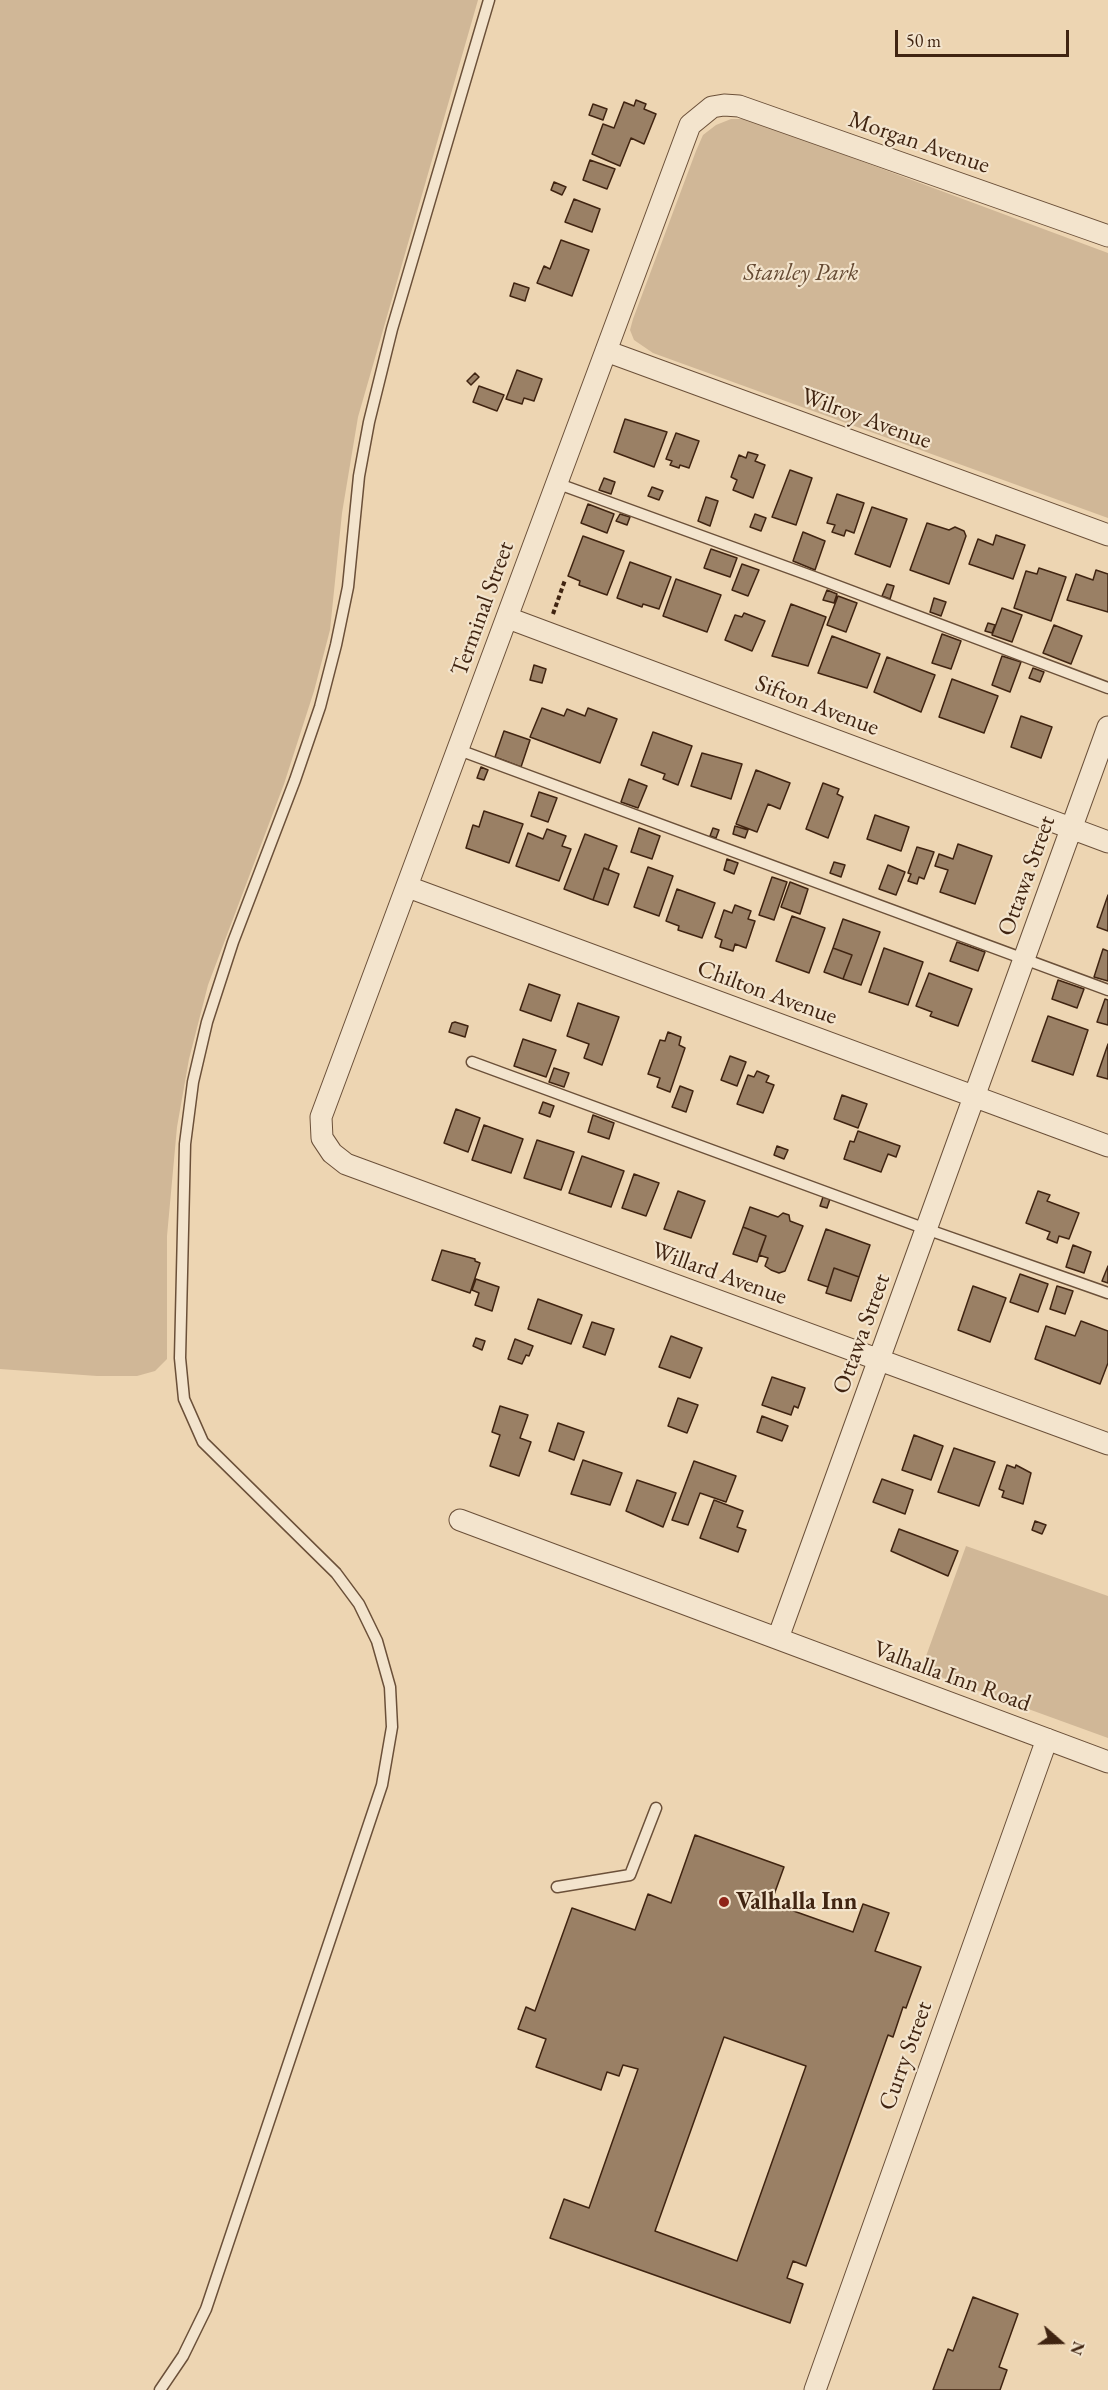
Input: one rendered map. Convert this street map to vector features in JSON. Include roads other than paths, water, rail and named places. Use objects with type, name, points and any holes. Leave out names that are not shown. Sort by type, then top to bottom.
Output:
[{"type":"street","name":"Morgan Avenue","points":[[712,107],[739,106],[1108,236]]},
{"type":"street","name":"Terminal Street","points":[[322,1138],[321,1117],[690,125],[712,107]]},
{"type":"street","name":"Wilroy Avenue","points":[[606,351],[1108,535]]},
{"type":"street","name":"Sifton Avenue","points":[[508,618],[1108,842]]},
{"type":"street","name":"Ottawa Street","points":[[778,1638],[1108,727]]},
{"type":"street","name":"Chilton Avenue","points":[[408,887],[1108,1146]]},
{"type":"street","name":"Willard Avenue","points":[[322,1138],[332,1153],[346,1164],[1108,1444]]},
{"type":"street","points":[[460,1520],[778,1638]]},
{"type":"street","name":"Valhalla Inn Road","points":[[778,1638],[1108,1762]]},
{"type":"street","name":"Curry Street","points":[[815,2390],[1047,1739]]},
{"type":"lane","points":[[160,2390],[183,2356],[206,2309],[382,1785],[392,1727],[390,1687],[377,1641],[359,1604],[336,1573],[203,1442],[184,1399],[180,1358],[184,1144],[193,1082],[207,1022],[233,942],[295,780],[320,707],[348,587],[359,476],[369,422],[392,329],[489,0]]},
{"type":"lane","points":[[556,483],[1108,688]]},
{"type":"lane","points":[[459,750],[1108,990]]},
{"type":"lane","points":[[472,1062],[926,1229],[1108,1293]]},
{"type":"lane","points":[[557,1887],[630,1875],[656,1808]]},
{"type":"place","name":"Valhalla Inn","points":[[724,1902]]},
{"type":"park label","name":"Stanley Park","points":[[801,273]]}]
